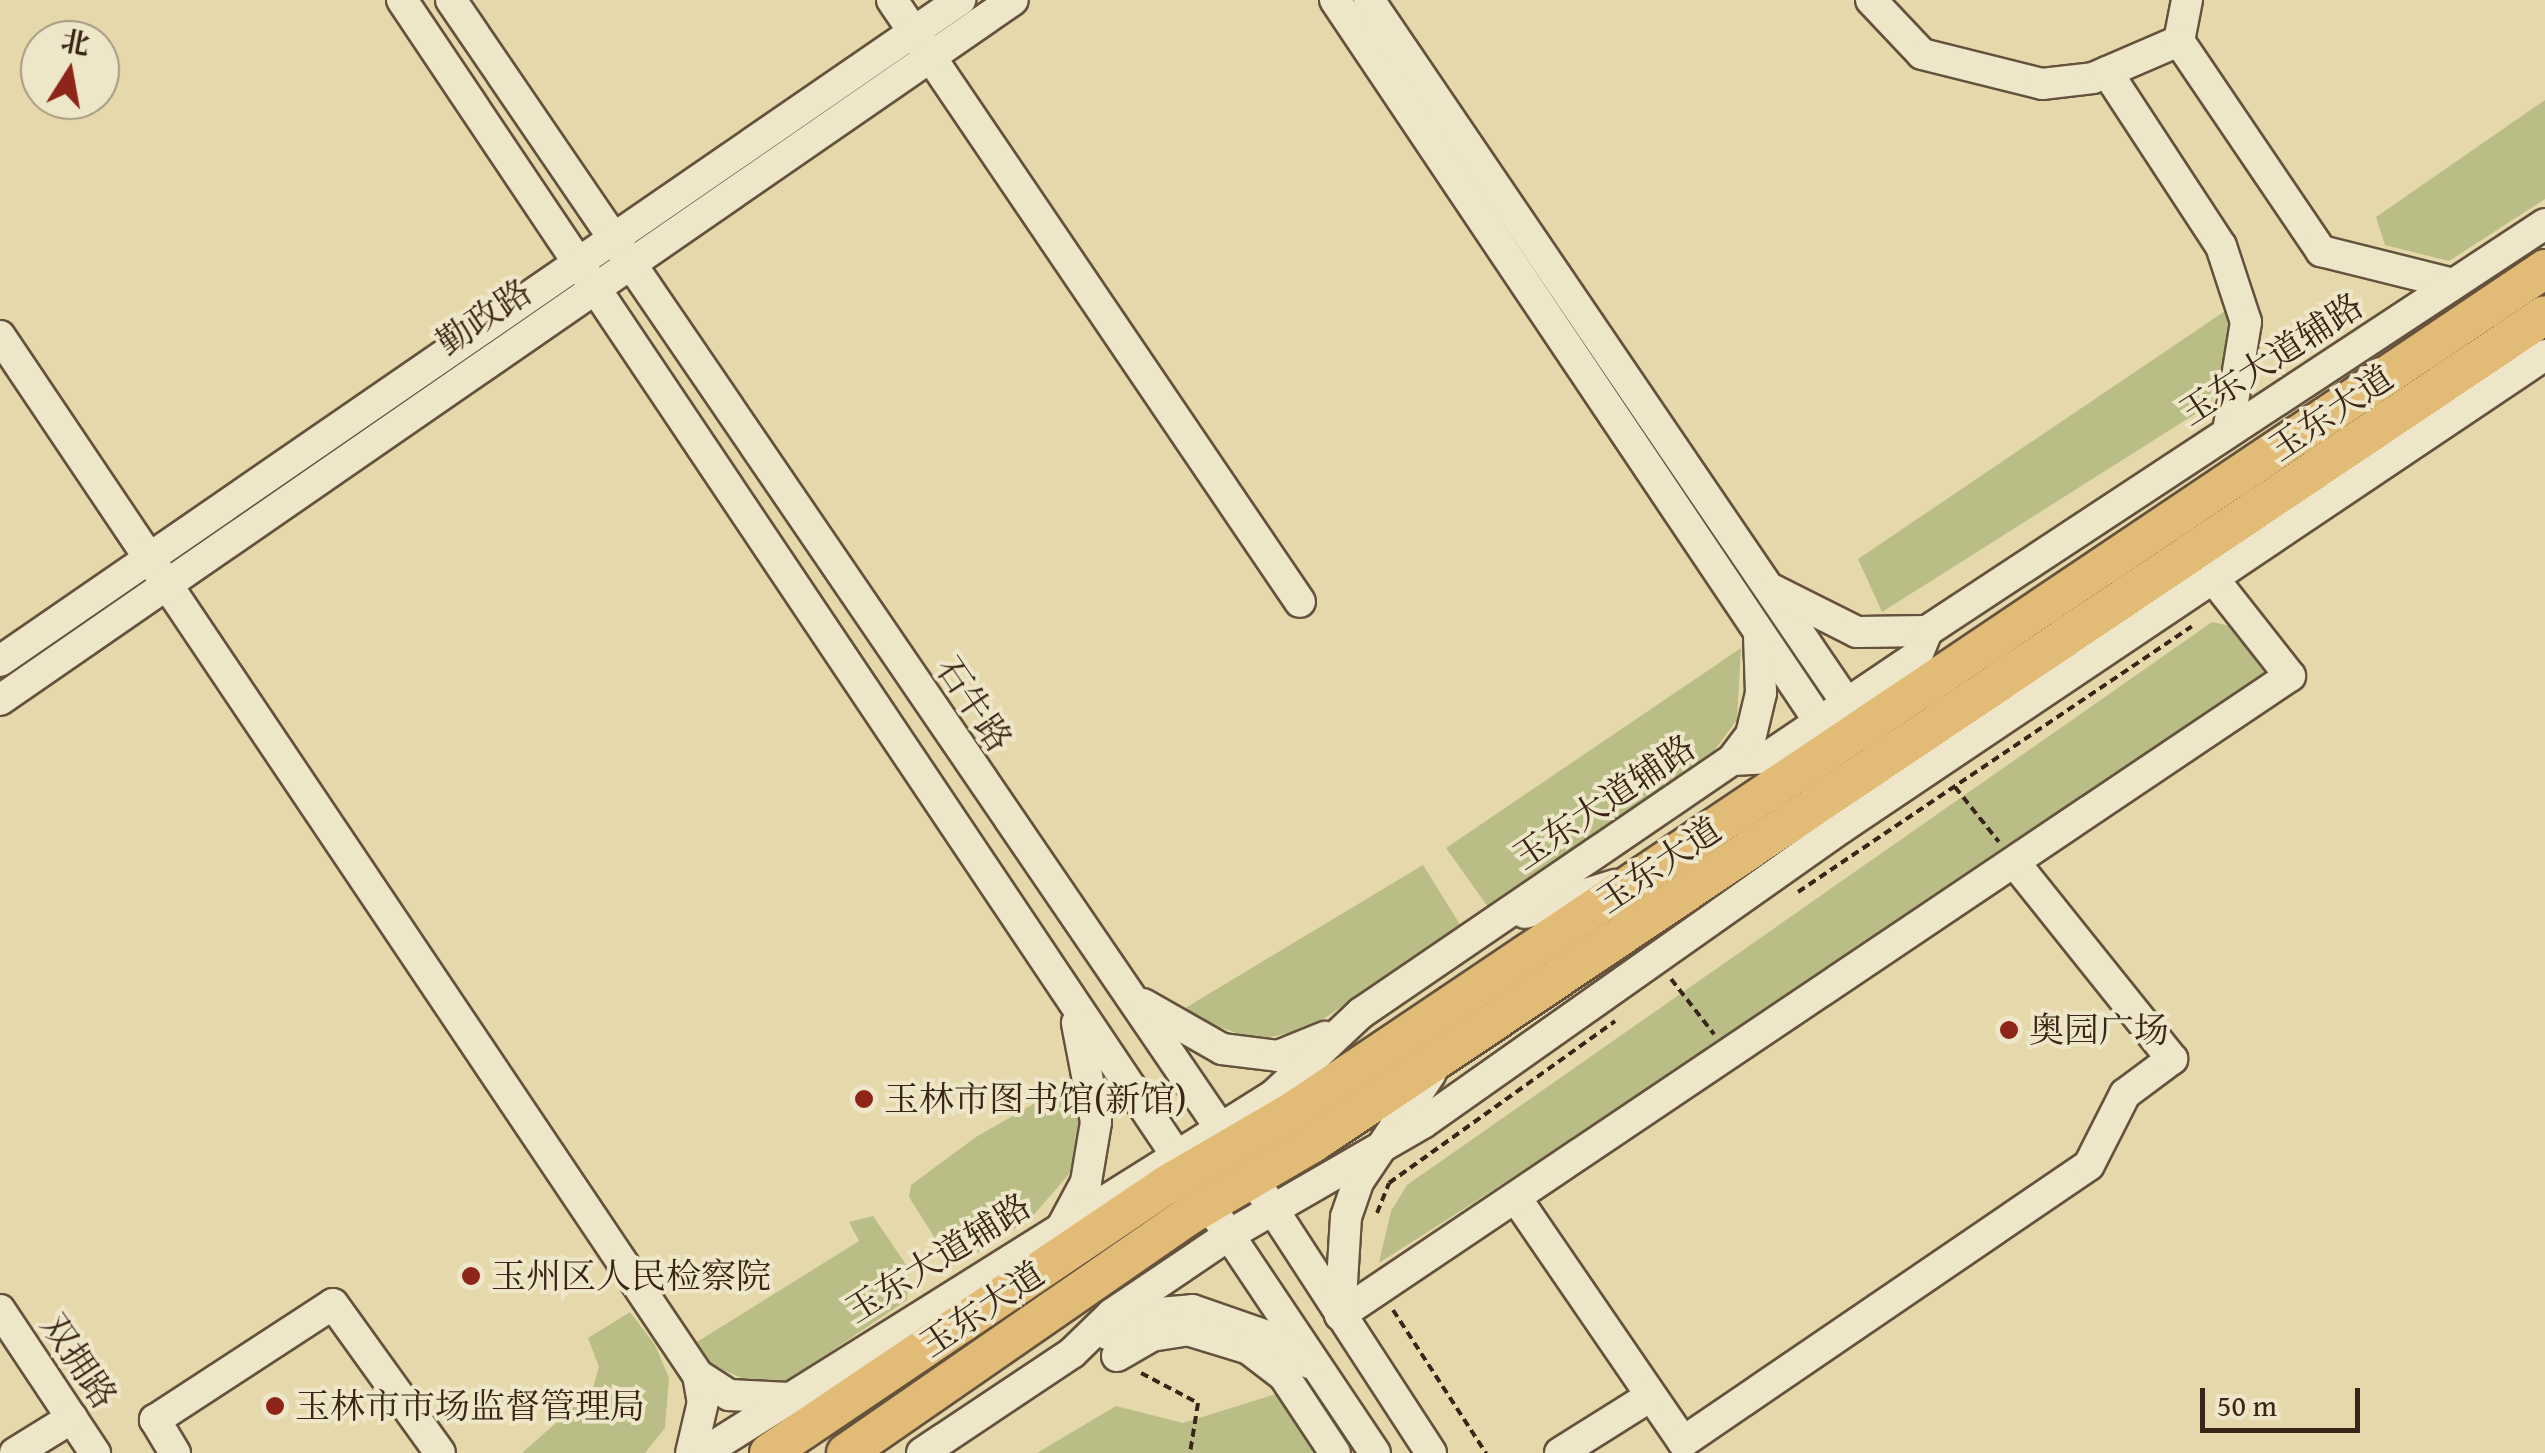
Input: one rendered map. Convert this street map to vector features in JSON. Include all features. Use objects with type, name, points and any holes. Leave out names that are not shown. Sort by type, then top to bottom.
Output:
[{"type":"main road","name":"玉东大道","points":[[769,1453],[1000,1297],[1183,1164],[1424,1023],[1646,874],[1841,725],[2545,269]]},
{"type":"main road","name":"玉东大道","points":[[846,1453],[1262,1194],[1446,1054],[2545,315]]},
{"type":"main road","points":[[1424,1023],[1396,1052],[1399,1064],[1414,1070],[1446,1054]]},
{"type":"street","points":[[402,0],[1376,1453]]},
{"type":"street","name":"石牛路","points":[[451,0],[1227,1137],[1430,1453]]},
{"type":"street","points":[[892,0],[1300,602]]},
{"type":"street","name":"勤政路","points":[[923,44],[960,0]]},
{"type":"street","name":"勤政路","points":[[0,662],[154,571],[923,44],[1012,0]]},
{"type":"street","points":[[1334,0],[1757,629],[1841,725]]},
{"type":"street","points":[[1369,0],[1762,584],[1841,725]]},
{"type":"street","points":[[1871,0],[1922,54],[2042,84],[2107,72],[2179,41]]},
{"type":"street","points":[[2187,0],[2179,41],[2322,251],[2453,284]]},
{"type":"street","points":[[2107,72],[2221,246],[2246,322],[2228,432]]},
{"type":"street","name":"玉东大道辅路","points":[[1227,1137],[1361,1013],[1732,760],[1766,758],[1841,725],[1917,656],[1926,631],[2545,224]]},
{"type":"street","points":[[0,336],[154,571],[698,1375],[729,1395],[788,1398],[872,1384]]},
{"type":"street","points":[[1262,1194],[1380,1146],[1666,973],[1936,764],[2545,355]]},
{"type":"street","name":"勤政路","points":[[0,700],[154,571]]},
{"type":"street","points":[[1340,1315],[2016,864],[2290,676],[2213,578]]},
{"type":"street","points":[[1762,584],[1857,632],[1926,631]]},
{"type":"street","points":[[1732,760],[1751,735],[1761,693],[1764,662],[1757,629]]},
{"type":"street","points":[[1516,1198],[1683,1442],[2089,1165],[2125,1094],[2172,1059],[2016,864]]},
{"type":"street","points":[[1122,986],[1197,1040],[1257,1054],[1315,1044],[1513,917],[1646,874]]},
{"type":"street","points":[[1000,1297],[1066,1220],[1086,1182],[1096,1122],[1083,1040],[1063,987]]},
{"type":"street","points":[[1340,1315],[1346,1218],[1358,1182],[1446,1054]]},
{"type":"street","name":"玉东大道辅路","points":[[703,1453],[1066,1220],[1183,1164]]},
{"type":"street","points":[[922,1453],[1072,1353],[1219,1220]]},
{"type":"street","points":[[174,1453],[154,1420],[334,1304],[440,1453]]},
{"type":"street","name":"双拥路","points":[[0,1310],[95,1453]]},
{"type":"street","points":[[907,1453],[1126,1324],[1192,1310],[1270,1338],[1320,1371]]},
{"type":"street","points":[[1117,1356],[1151,1336],[1187,1330],[1249,1348],[1284,1376],[1335,1453]]},
{"type":"street","points":[[690,1453],[703,1402],[698,1375]]},
{"type":"street","points":[[1560,1453],[1651,1396]]},
{"type":"street","points":[[15,1453],[72,1418]]},
{"type":"path","points":[[1797,893],[1956,789],[2203,618],[2213,578]]},
{"type":"path","points":[[1936,764],[2016,864]]},
{"type":"path","points":[[1666,973],[1731,1055]]},
{"type":"path","points":[[1372,1224],[1389,1183],[1627,1012]]},
{"type":"path","points":[[1379,1288],[1486,1453]]},
{"type":"path","points":[[1117,1356],[1198,1403],[1190,1453]]},
{"type":"green space","points":[[2545,100],[2545,199],[2449,261],[2385,245],[2376,217]]},
{"type":"green space","points":[[2231,307],[2231,335],[2211,404],[1882,612],[1858,559]]},
{"type":"green space","points":[[2212,622],[2239,628],[2273,674],[1806,990],[1379,1263],[1391,1211],[1407,1185]]},
{"type":"green space","points":[[1741,648],[1737,720],[1714,751],[1488,907],[1446,848]]},
{"type":"green space","points":[[1423,865],[1461,926],[1310,1028],[1258,1040],[1177,1013]]},
{"type":"green space","points":[[1077,1079],[1085,1132],[1071,1172],[1031,1218],[968,1259],[957,1258],[938,1243],[909,1197],[911,1185],[976,1137]]},
{"type":"green space","points":[[873,1216],[909,1269],[907,1300],[789,1380],[751,1382],[702,1361],[692,1345],[859,1241],[849,1222]]},
{"type":"green space","points":[[630,1312],[655,1345],[669,1378],[665,1428],[645,1453],[522,1453],[592,1391],[599,1367],[588,1338]]},
{"type":"green space","points":[[1282,1392],[1323,1453],[1037,1453],[1116,1406],[1183,1423]]},
{"type":"place","name":"奥园广场","points":[[2009,1030]]},
{"type":"place","name":"玉林市图书馆(新馆)","points":[[864,1099]]},
{"type":"place","name":"玉州区人民检察院","points":[[471,1276]]},
{"type":"place","name":"玉林市市场监督管理局","points":[[275,1406]]}]
